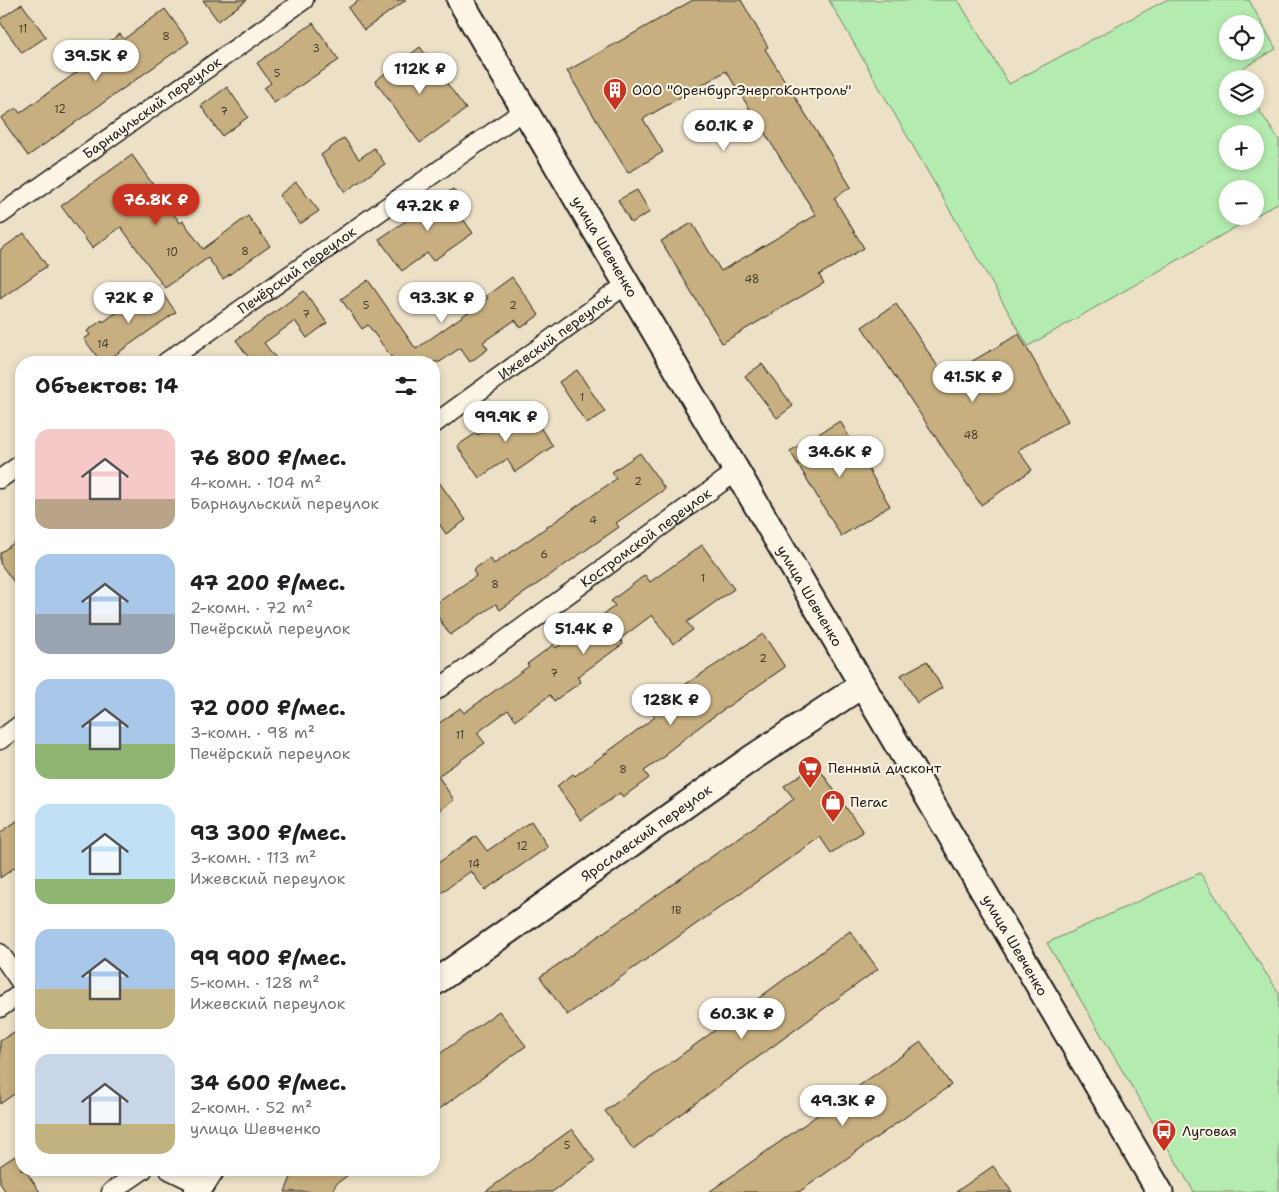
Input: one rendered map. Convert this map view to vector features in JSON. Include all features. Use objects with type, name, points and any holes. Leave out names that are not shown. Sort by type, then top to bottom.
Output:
[{"type":"main road","name":"улица Шевченко","points":[[460,0],[526,108],[626,284],[738,471],[1160,1192]]},
{"type":"main road","name":"Ярославский переулок","points":[[440,979],[752,758],[862,685]]},
{"type":"street","name":"Барнаульский переулок","points":[[0,215],[304,0]]},
{"type":"street","name":"Печёрский переулок","points":[[175,356],[526,108]]},
{"type":"street","name":"Ижевский переулок","points":[[440,420],[626,284]]},
{"type":"street","points":[[0,479],[15,468]]},
{"type":"street","name":"Костромской переулок","points":[[440,688],[738,471]]},
{"type":"street","points":[[0,740],[15,729]]},
{"type":"street","points":[[0,953],[15,974]]},
{"type":"street","points":[[0,1008],[15,997]]},
{"type":"street","points":[[112,1192],[135,1176]]},
{"type":"street","points":[[186,1176],[203,1182]]},
{"type":"green space","points":[[829,0],[958,0],[1009,84],[1166,0],[1249,0],[1257,15],[1219,15],[1219,60],[1257,60],[1240,70],[1219,70],[1219,115],[1262,115],[1279,140],[1279,202],[1264,211],[1264,180],[1219,180],[1219,225],[1239,225],[1028,346]]},
{"type":"green space","points":[[1264,27],[1276,49],[1264,56]]},
{"type":"green space","points":[[1200,873],[1279,993],[1279,1192],[1194,1192],[1047,943]]},
{"type":"building","points":[[203,0],[247,0],[218,21]]},
{"type":"building","points":[[359,0],[406,0],[364,30],[348,8]]},
{"type":"building","points":[[693,0],[741,0],[768,47],[765,49],[851,187],[834,198],[864,248],[819,275],[824,283],[722,343],[661,241],[692,223],[721,271],[816,215],[726,71],[643,119],[663,152],[628,173],[567,71]]},
{"type":"building","points":[[22,4],[46,37],[22,53],[0,22],[0,19]]},
{"type":"building","points":[[165,9],[189,42],[28,156],[1,118],[16,108],[20,113],[77,72],[73,68],[120,34],[124,39]]},
{"type":"building","points":[[313,23],[339,60],[274,103],[264,88],[271,83],[257,63]]},
{"type":"building","points":[[420,47],[466,109],[420,143],[375,81]]},
{"type":"building","points":[[227,87],[248,117],[222,136],[201,106]]},
{"type":"building","points":[[344,138],[359,159],[374,148],[385,164],[345,192],[321,155]]},
{"type":"building","points":[[132,155],[180,223],[183,221],[203,249],[248,216],[270,246],[223,279],[208,258],[165,288],[121,227],[92,248],[61,206]]},
{"type":"building","points":[[296,182],[319,211],[300,224],[279,195]]},
{"type":"building","points":[[453,189],[466,206],[458,212],[473,233],[433,261],[427,253],[402,271],[379,239]]},
{"type":"building","points":[[637,190],[650,212],[631,223],[618,200]]},
{"type":"building","points":[[24,233],[47,266],[0,299],[0,250]]},
{"type":"building","points":[[512,277],[539,315],[521,328],[515,320],[483,342],[488,349],[470,362],[460,348],[440,362],[440,356],[391,356],[368,325],[362,329],[341,299],[368,280],[416,349],[488,298],[486,296]]},
{"type":"building","points":[[156,285],[176,312],[114,356],[97,356],[84,339],[90,335],[87,331],[102,320],[103,322]]},
{"type":"building","points":[[304,291],[327,323],[307,338],[295,321],[264,343],[274,356],[248,356],[236,340]]},
{"type":"building","points":[[896,304],[945,377],[1019,334],[1068,421],[1018,450],[1032,470],[981,505],[862,327]]},
{"type":"building","points":[[762,364],[793,406],[777,418],[745,376]]},
{"type":"building","points":[[577,370],[605,412],[587,424],[559,382]]},
{"type":"building","points":[[523,403],[553,446],[515,472],[507,459],[479,478],[457,446],[476,433],[478,435]]},
{"type":"building","points":[[840,421],[890,506],[841,536],[790,451]]},
{"type":"building","points":[[640,453],[665,489],[616,523],[619,527],[500,610],[496,604],[450,635],[440,620],[440,601],[476,576],[473,570],[490,558],[494,564],[616,479],[612,472]]},
{"type":"building","points":[[440,483],[466,520],[446,534],[440,525]]},
{"type":"building","points":[[15,542],[15,584],[0,563],[0,553]]},
{"type":"building","points":[[702,545],[734,589],[687,622],[693,630],[673,644],[652,615],[620,639],[623,644],[577,677],[581,682],[554,701],[550,695],[516,720],[508,710],[477,733],[485,743],[440,775],[440,723],[460,708],[464,713],[529,666],[527,664],[553,645],[556,648],[615,606],[611,601],[645,575],[650,582]]},
{"type":"building","points":[[763,634],[785,667],[707,721],[666,753],[667,755],[644,771],[649,778],[623,797],[620,793],[581,820],[557,786],[573,774],[575,776],[655,717],[649,708]]},
{"type":"building","points":[[927,661],[942,688],[917,703],[901,675]]},
{"type":"building","points":[[816,764],[863,832],[831,853],[820,837],[567,1015],[540,977],[794,799],[784,786]]},
{"type":"building","points":[[440,779],[454,800],[440,810]]},
{"type":"building","points":[[531,821],[548,847],[485,890],[471,871],[440,894],[440,862],[476,836],[487,851]]},
{"type":"building","points":[[15,822],[15,867],[0,878],[0,833]]},
{"type":"building","points":[[850,931],[878,969],[633,1149],[605,1111]]},
{"type":"building","points":[[499,1011],[526,1046],[440,1109],[440,1054]]},
{"type":"building","points":[[14,1032],[15,1034],[15,1093],[0,1104],[0,1041]]},
{"type":"building","points":[[921,1042],[951,1085],[799,1192],[709,1192]]},
{"type":"building","points":[[572,1129],[595,1161],[552,1192],[485,1192]]},
{"type":"building","points":[[15,1156],[15,1176],[29,1176],[40,1192],[6,1192],[0,1183],[0,1166]]},
{"type":"building","points":[[993,1166],[1012,1192],[956,1192]]},
{"type":"building","points":[[292,1176],[347,1176],[336,1184],[332,1192],[285,1192]]},
{"type":"place","name":"ООО \"ОренбургЭнергоКонтроль\"","points":[[615,111]]},
{"type":"place","name":"Пенный дисконт","points":[[810,789]]},
{"type":"place","name":"Пегас","points":[[833,823]]},
{"type":"place","name":"Луговая","points":[[1164,1152]]}]
